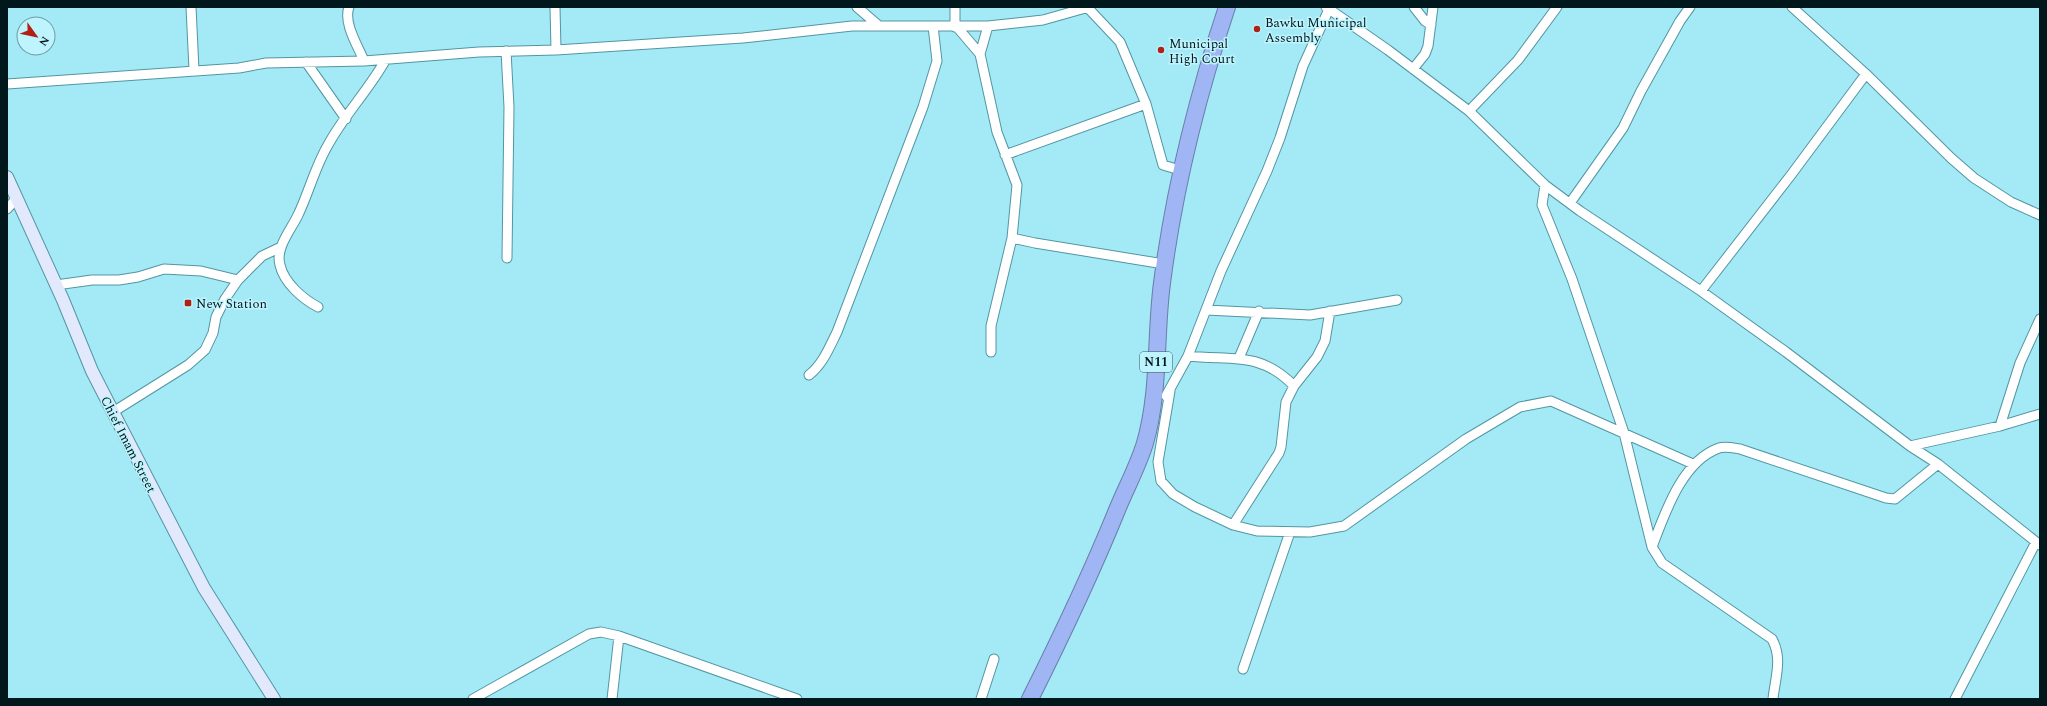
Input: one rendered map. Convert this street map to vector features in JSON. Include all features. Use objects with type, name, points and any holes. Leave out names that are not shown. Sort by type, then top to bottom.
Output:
[{"type":"highway","name":"N11","points":[[1030,699],[1066,626],[1102,547],[1144,444],[1151,416],[1164,264],[1200,94],[1227,7]]},
{"type":"street","points":[[191,7],[194,70]]},
{"type":"street","points":[[349,7],[349,24],[364,61]]},
{"type":"street","points":[[555,7],[556,50]]},
{"type":"street","points":[[857,7],[879,26]]},
{"type":"street","points":[[955,7],[956,27],[980,54]]},
{"type":"street","points":[[7,84],[239,68],[266,63],[364,61],[506,51],[556,50],[742,38],[852,26],[988,26],[1043,20],[1088,7],[1120,42],[1146,104],[1163,165],[1183,171]]},
{"type":"street","points":[[1414,7],[1425,21],[1431,25]]},
{"type":"street","points":[[1413,69],[1425,54],[1433,7]]},
{"type":"street","points":[[1469,111],[1518,60],[1557,7]]},
{"type":"street","points":[[1570,203],[1623,128],[1641,91],[1680,21],[1690,7]]},
{"type":"street","points":[[1792,7],[1866,74],[1951,158],[1974,178],[2011,202],[2040,215]]},
{"type":"street","points":[[1151,416],[1170,391],[1188,356],[1222,271],[1270,164],[1303,66],[1328,8],[1469,111],[1545,185],[1701,291],[1910,446],[1938,464],[2038,543],[1955,699]]},
{"type":"street","points":[[809,375],[817,368],[824,358],[837,332],[923,107],[937,61],[933,26]]},
{"type":"street","points":[[988,26],[980,54],[997,132],[1016,185],[1012,238],[991,326],[991,352]]},
{"type":"street","points":[[506,51],[509,94],[507,258]]},
{"type":"street","points":[[318,307],[308,301],[284,275],[279,265],[281,247],[304,203],[308,187],[328,144],[378,73],[386,59]]},
{"type":"street","points":[[306,62],[346,119]]},
{"type":"street","points":[[1701,291],[1791,175],[1866,74]]},
{"type":"street","points":[[1005,155],[1146,104]]},
{"type":"street","name":"Chief Imam Street","points":[[7,177],[56,285],[92,370],[113,412],[204,588],[274,699]]},
{"type":"street","points":[[1545,185],[1542,205],[1572,279],[1624,434],[1652,547],[1662,563],[1772,639],[1777,649],[1778,666],[1773,699]]},
{"type":"street","points":[[7,209],[16,199]]},
{"type":"street","points":[[1012,238],[1164,264]]},
{"type":"street","points":[[113,412],[188,364],[205,350],[213,333],[216,318],[224,299],[238,280],[262,256],[281,247]]},
{"type":"street","points":[[56,285],[92,280],[119,280],[138,277],[164,269],[201,272],[238,280]]},
{"type":"street","points":[[1206,310],[1259,311],[1295,316],[1330,312],[1397,300]]},
{"type":"street","points":[[1239,358],[1259,311]]},
{"type":"street","points":[[1233,525],[1279,453],[1282,443],[1286,402],[1294,386],[1317,357],[1324,341],[1330,312]]},
{"type":"street","points":[[2000,426],[2020,363],[2040,319]]},
{"type":"street","points":[[1188,356],[1239,358],[1262,362],[1284,375],[1294,386]]},
{"type":"street","points":[[1170,391],[1158,462],[1161,481],[1173,494],[1233,525],[1257,531],[1310,532],[1344,526],[1466,439],[1520,407],[1551,401],[1693,464]]},
{"type":"street","points":[[1910,446],[2000,426],[2040,414]]},
{"type":"street","points":[[1652,547],[1673,497],[1693,464],[1719,448],[1740,449],[1886,498],[1895,499],[1938,464]]},
{"type":"street","points":[[1243,669],[1290,532]]},
{"type":"street","points":[[473,699],[485,696],[589,634],[601,632],[619,636],[797,699]]},
{"type":"street","points":[[612,699],[619,636]]},
{"type":"street","points":[[981,699],[994,659]]},
{"type":"place","name":"Bawku Municipal Assembly","points":[[1257,29]]},
{"type":"place","name":"Municipal High Court","points":[[1161,50]]},
{"type":"place","name":"New Station","points":[[188,303]]}]
